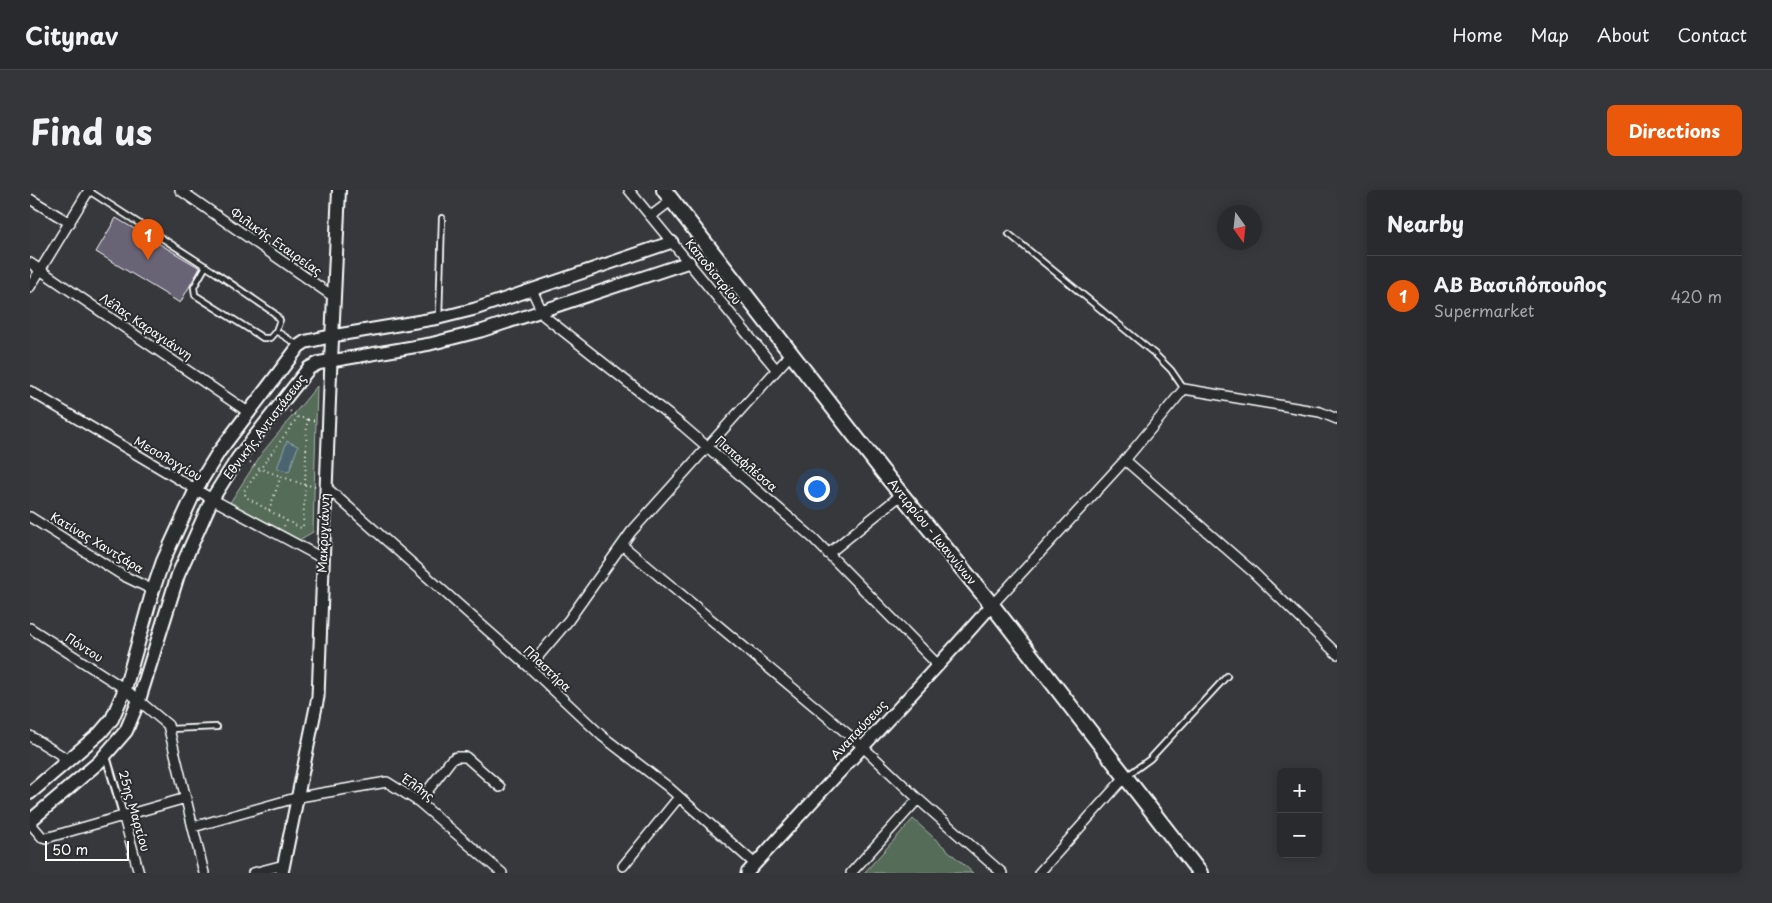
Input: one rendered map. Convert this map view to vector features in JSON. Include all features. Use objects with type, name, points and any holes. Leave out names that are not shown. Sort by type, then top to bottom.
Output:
[{"type":"main road","name":"Μακρυγιάννη","points":[[331,360],[339,190]]},
{"type":"main road","name":"Αντιρρίου - Ιωαννίνων","points":[[668,195],[901,494],[992,605],[1200,873]]},
{"type":"main road","points":[[299,346],[305,342],[332,336]]},
{"type":"main road","name":"Εθνικής Αντιστάσεως","points":[[30,793],[100,733],[112,719],[125,689],[153,590],[174,533],[196,489],[218,453],[299,346]]},
{"type":"main road","name":"Εθνικής Αντιστάσεως","points":[[30,822],[106,755],[126,731],[139,700],[178,575],[212,499],[238,458],[309,368],[319,362],[331,360]]},
{"type":"street","points":[[30,287],[89,190]]},
{"type":"street","name":"Φιλικής Εταιρείας","points":[[180,190],[334,298]]},
{"type":"street","name":"Καποδιστρίου","points":[[629,190],[776,370]]},
{"type":"street","points":[[651,216],[668,195]]},
{"type":"street","points":[[30,199],[70,223]]},
{"type":"street","points":[[332,336],[439,318],[532,290],[672,242]]},
{"type":"street","name":"Εθνικής Αντιστάσεως","points":[[331,360],[430,344],[541,312],[689,262]]},
{"type":"street","name":"Λέλας Καραγιάννη","points":[[30,263],[248,412]]},
{"type":"street","name":"Παπαφλέσσα","points":[[532,290],[541,312],[578,345],[707,447],[814,539],[939,666]]},
{"type":"street","points":[[529,667],[568,621],[631,532],[791,354]]},
{"type":"street","name":"Μακρυγιάννη","points":[[283,869],[318,697],[331,360]]},
{"type":"street","points":[[992,605],[1126,460],[1184,389],[1320,412],[1337,419]]},
{"type":"street","name":"Μεσολογγίου","points":[[30,391],[212,499],[322,558]]},
{"type":"street","points":[[1126,460],[1253,572],[1337,654]]},
{"type":"street","name":"Πλαστήρα","points":[[326,487],[529,667],[602,736],[679,797],[755,864]]},
{"type":"street","points":[[828,554],[901,494]]},
{"type":"street","name":"Κατίνας Χαντζάρα","points":[[30,516],[122,575],[153,590]]},
{"type":"street","points":[[622,545],[862,746],[918,799],[1002,873]]},
{"type":"street","name":"Αναπαύσεως","points":[[747,873],[862,746],[939,666],[992,605]]},
{"type":"street","name":"Πόντου","points":[[30,628],[125,689],[166,722],[169,729]]},
{"type":"street","points":[[169,729],[204,873]]},
{"type":"street","points":[[30,736],[68,760]]},
{"type":"street","name":"25ης Μαρτίου","points":[[106,755],[139,873]]},
{"type":"street","points":[[419,802],[451,760],[456,757],[466,757],[500,787]]},
{"type":"street","points":[[1039,873],[1126,776]]},
{"type":"street","name":"Έλλης","points":[[193,827],[298,797],[387,782],[419,802],[502,873]]},
{"type":"street","points":[[623,866],[679,797]]},
{"type":"street","points":[[30,822],[45,838],[123,814],[186,798]]},
{"type":"street","points":[[852,873],[918,799]]},
{"type":"street","points":[[253,873],[283,869]]},
{"type":"lane","points":[[89,190],[206,266],[278,316],[280,323],[270,338],[263,338],[195,295],[194,287],[206,266]]},
{"type":"lane","points":[[439,318],[442,218]]},
{"type":"lane","points":[[1009,234],[1156,355],[1171,370],[1184,389]]},
{"type":"lane","points":[[276,331],[299,346]]},
{"type":"lane","points":[[1126,776],[1162,747],[1227,676]]},
{"type":"lane","points":[[169,729],[217,727]]},
{"type":"path","points":[[298,417],[307,419],[305,485],[303,527],[301,528],[246,497],[244,493],[298,417]]},
{"type":"path","points":[[261,468],[305,485],[326,487]]},
{"type":"path","points":[[269,510],[281,476]]},
{"type":"path","points":[[278,534],[287,521]]},
{"type":"green space","points":[[317,386],[313,532],[299,540],[229,504],[262,453]]},
{"type":"green space","points":[[913,819],[973,873],[864,873]]},
{"type":"water","points":[[287,441],[298,446],[289,472],[277,468]]},
{"type":"building","points":[[116,218],[200,268],[180,303],[96,252]]},
{"type":"place","name":"ΑΒ Βασιλόπουλος","points":[[148,260]]}]
